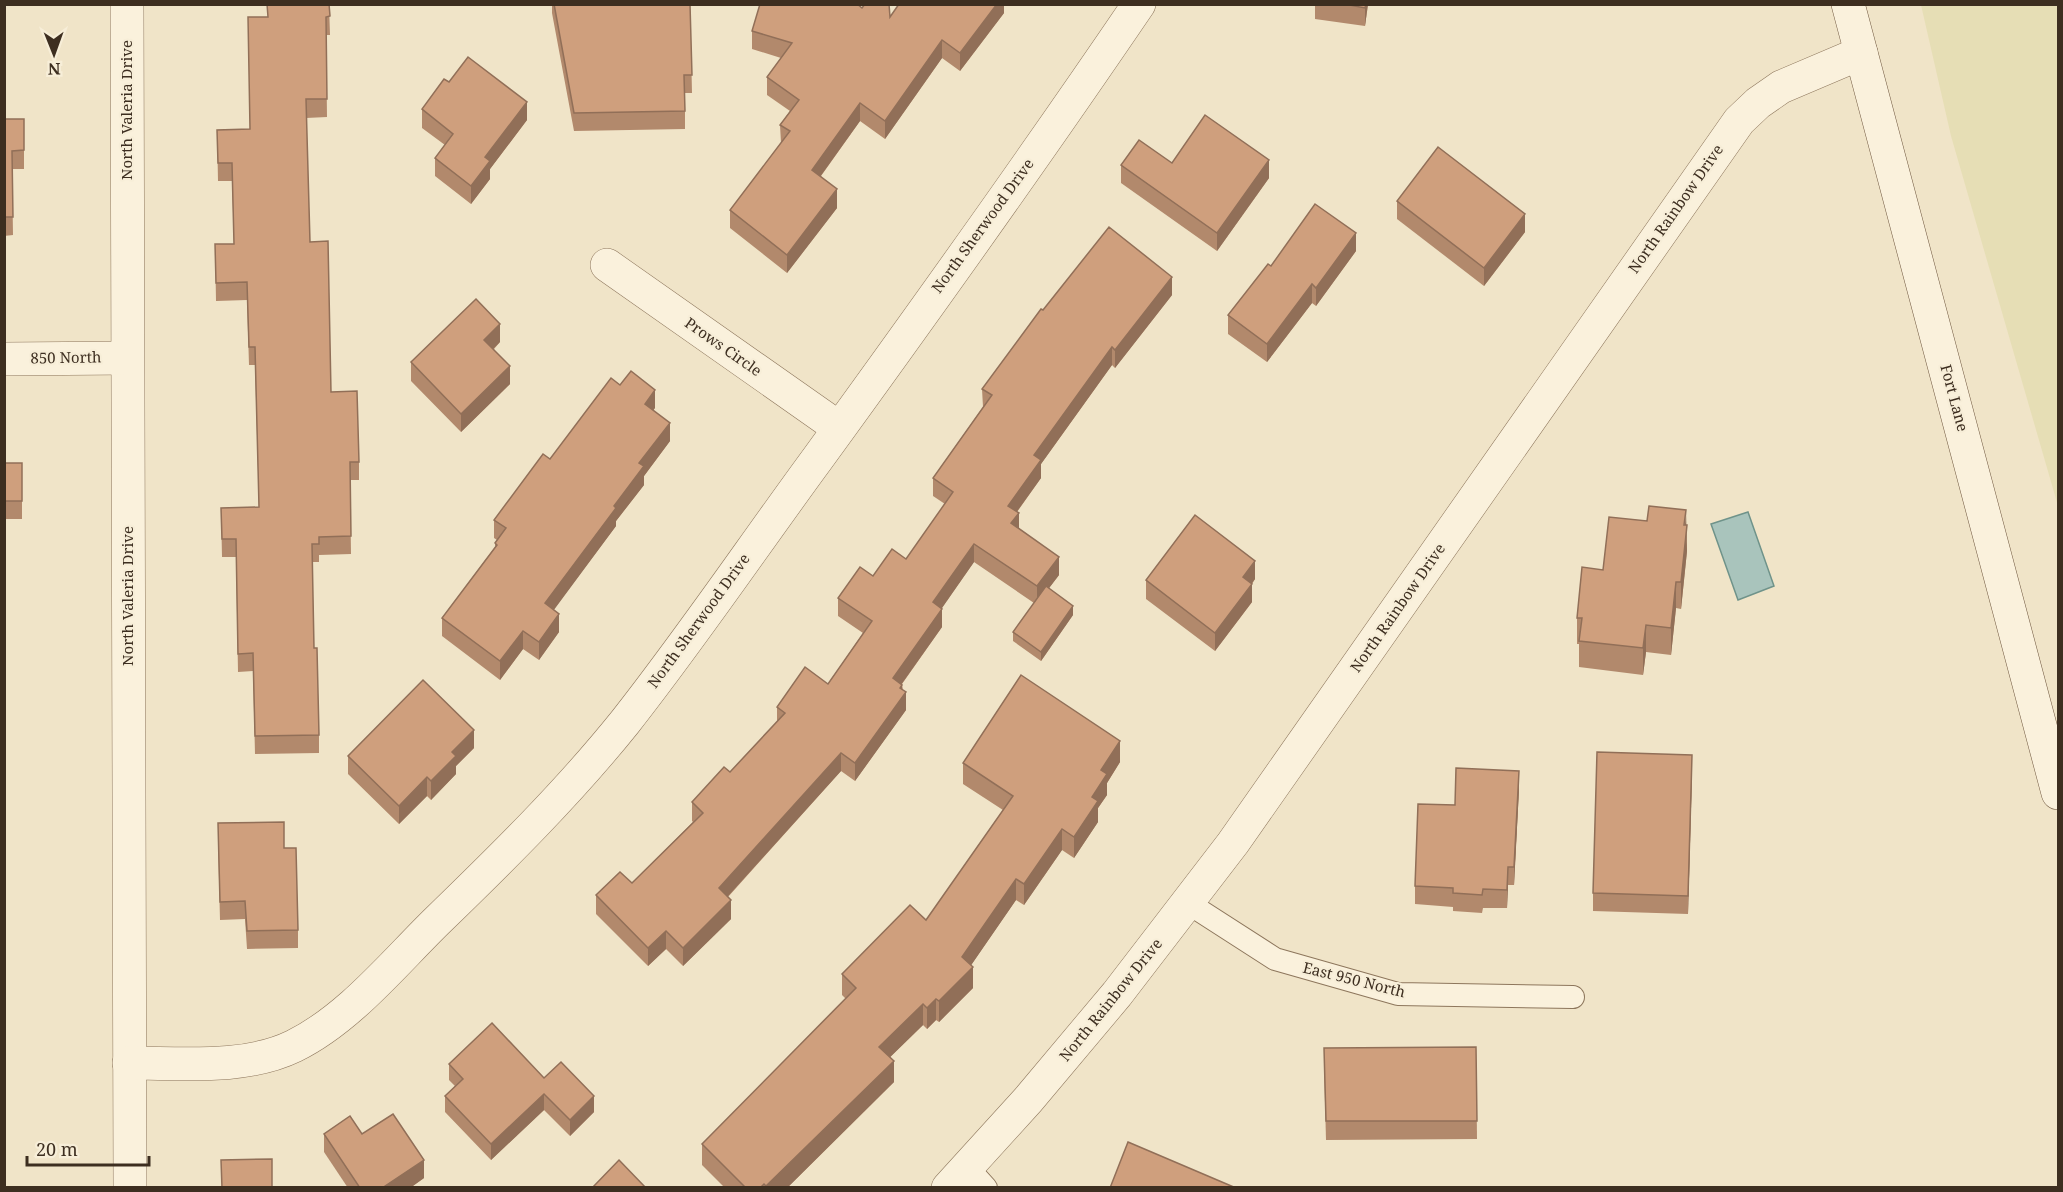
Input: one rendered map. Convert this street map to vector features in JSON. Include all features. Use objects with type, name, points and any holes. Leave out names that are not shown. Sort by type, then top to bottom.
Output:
[{"type":"street","name":"North Valeria Drive","points":[[127,4],[130,1188]]},
{"type":"street","name":"North Sherwood Drive","points":[[129,1063],[240,1061],[291,1048],[312,1037],[350,1006],[486,873],[560,795],[623,723],[839,428],[1072,103],[1140,4]]},
{"type":"street","name":"Fort Lane","points":[[1848,4],[2058,793]]},
{"type":"street","name":"North Rainbow Drive","points":[[967,1181],[1028,1100],[1117,994],[1188,903],[1316,727],[1732,129],[1758,103],[1781,87],[1861,53]]},
{"type":"street","name":"Prows Circle","points":[[607,265],[839,428]]},
{"type":"street","name":"850 North","points":[[4,359],[127,357]]},
{"type":"lane","name":"East 950 North","points":[[1188,903],[1275,959],[1398,994],[1573,997]]},
{"type":"shaded area","points":[[1921,5],[2058,5],[2058,506],[1951,136]]},
{"type":"water","points":[[1748,512],[1774,586],[1738,600],[1711,524]]},
{"type":"building","points":[[267,4],[329,4],[330,16],[326,17],[327,99],[306,99],[310,242],[328,241],[331,392],[357,391],[359,462],[350,462],[351,536],[319,537],[319,544],[312,544],[314,648],[317,648],[319,735],[255,736],[253,653],[238,654],[236,539],[222,539],[221,508],[259,507],[255,347],[249,347],[247,282],[216,283],[215,244],[234,244],[232,163],[218,163],[217,130],[250,129],[248,17],[268,17]]},
{"type":"building","points":[[554,4],[690,4],[692,75],[684,75],[685,111],[574,113]]},
{"type":"building","points":[[760,4],[857,4],[862,8],[865,4],[889,4],[890,17],[899,4],[997,4],[960,53],[942,40],[885,121],[860,103],[812,170],[837,189],[787,255],[730,210],[790,131],[780,125],[799,100],[767,77],[792,43],[752,31]]},
{"type":"building","points":[[1344,4],[1366,4],[1365,8]]},
{"type":"building","points":[[468,57],[527,102],[485,157],[490,161],[471,186],[435,158],[453,134],[422,109],[444,79],[449,82]]},
{"type":"building","points":[[1205,115],[1269,160],[1217,233],[1121,165],[1139,140],[1172,163]]},
{"type":"building","points":[[4,119],[24,119],[24,150],[12,151],[13,217],[4,217]]},
{"type":"building","points":[[1438,147],[1525,214],[1484,268],[1397,201]]},
{"type":"building","points":[[1315,204],[1356,233],[1316,288],[1312,284],[1267,344],[1228,315],[1268,264],[1271,266]]},
{"type":"building","points":[[1109,227],[1172,277],[1115,350],[1112,347],[1034,455],[1041,460],[1008,506],[1019,513],[1011,523],[1059,557],[1037,586],[974,544],[933,602],[942,609],[893,678],[902,685],[900,688],[906,692],[855,763],[841,753],[719,888],[731,900],[683,948],[666,931],[648,948],[596,895],[620,872],[632,883],[703,813],[692,802],[724,767],[730,772],[785,713],[777,707],[805,667],[828,684],[872,621],[838,598],[860,567],[873,576],[892,549],[906,559],[953,492],[933,478],[992,395],[982,389],[1041,309],[1043,310]]},
{"type":"building","points":[[476,299],[500,324],[484,340],[510,366],[461,414],[411,362]]},
{"type":"building","points":[[631,371],[655,390],[645,404],[670,423],[639,463],[644,466],[614,506],[616,508],[545,603],[559,614],[539,642],[523,631],[500,661],[442,618],[497,545],[495,543],[506,528],[494,520],[543,454],[550,459],[611,378],[620,385]]},
{"type":"building","points":[[4,463],[22,463],[22,501],[4,501]]},
{"type":"building","points":[[1649,506],[1686,510],[1684,525],[1687,525],[1681,582],[1676,582],[1671,628],[1646,625],[1643,648],[1579,641],[1582,618],[1577,618],[1582,567],[1603,570],[1609,517],[1647,521]]},
{"type":"building","points":[[1195,515],[1255,561],[1243,577],[1252,584],[1215,633],[1146,580]]},
{"type":"building","points":[[1046,586],[1073,606],[1041,652],[1013,632]]},
{"type":"building","points":[[1021,675],[1120,741],[1101,770],[1107,774],[1092,797],[1098,801],[1074,837],[1062,829],[1024,884],[1016,879],[962,957],[973,967],[939,1001],[936,999],[927,1008],[923,1004],[879,1047],[894,1061],[766,1186],[764,1184],[760,1188],[746,1188],[702,1144],[856,988],[842,974],[910,905],[926,920],[1013,796],[963,763]]},
{"type":"building","points":[[423,680],[474,730],[452,752],[456,756],[431,781],[427,777],[399,806],[348,756]]},
{"type":"building","points":[[1597,752],[1692,755],[1688,896],[1593,893]]},
{"type":"building","points":[[1456,768],[1519,771],[1514,867],[1508,867],[1507,890],[1483,889],[1482,895],[1453,893],[1453,888],[1415,886],[1418,804],[1455,805]]},
{"type":"building","points":[[284,822],[284,848],[296,848],[298,930],[247,931],[245,901],[220,902],[218,823]]},
{"type":"building","points":[[492,1023],[544,1078],[561,1062],[594,1096],[570,1120],[544,1094],[491,1144],[445,1096],[463,1079],[449,1064]]},
{"type":"building","points":[[1476,1047],[1477,1121],[1326,1121],[1324,1048]]},
{"type":"building","points":[[393,1114],[424,1160],[382,1188],[360,1188],[324,1134],[350,1116],[362,1134]]},
{"type":"building","points":[[1128,1142],[1236,1188],[1110,1188]]},
{"type":"building","points":[[272,1159],[272,1188],[222,1188],[221,1160]]},
{"type":"building","points":[[619,1160],[646,1188],[592,1188]]}]
